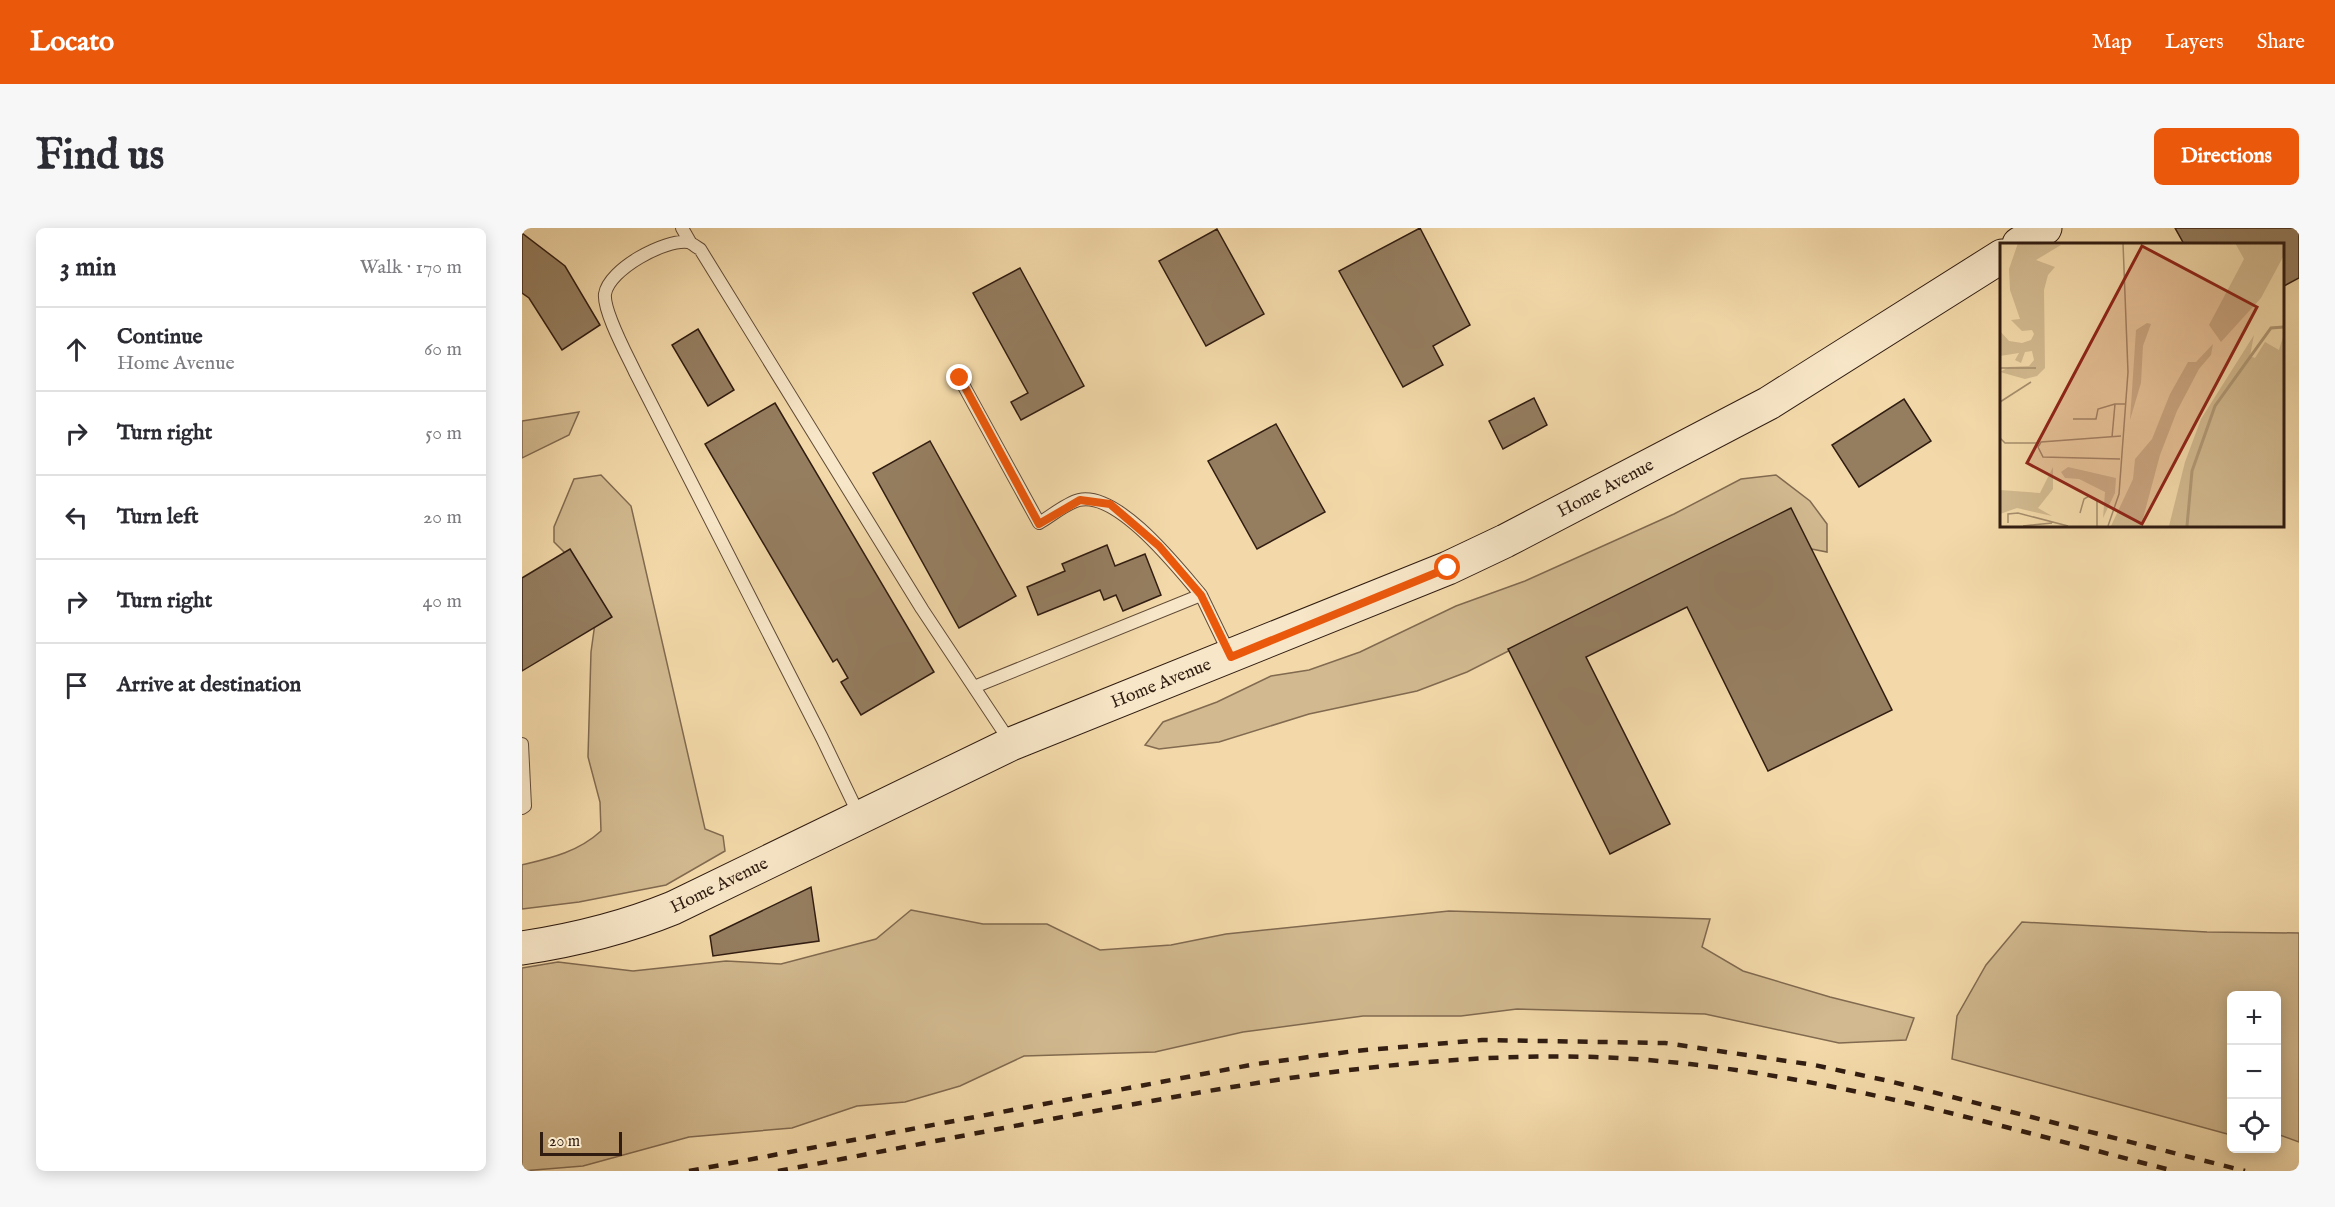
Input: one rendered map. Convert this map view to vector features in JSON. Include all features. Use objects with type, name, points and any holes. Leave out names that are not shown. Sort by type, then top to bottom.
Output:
[{"type":"street","points":[[2021,243],[2045,228]]},
{"type":"street","name":"Home Avenue","points":[[522,948],[592,936],[634,924],[673,908],[1011,744],[1448,568],[1733,424],[2000,257]]},
{"type":"lane","points":[[682,228],[690,242],[700,249],[922,609],[1011,744]]},
{"type":"lane","points":[[690,242],[659,246],[609,282],[605,295],[610,314],[635,372],[860,816]]},
{"type":"lane","points":[[960,378],[1039,524],[1080,500],[1110,504],[1159,546],[1201,595],[1231,657]]},
{"type":"lane","points":[[974,687],[1201,595]]},
{"type":"lane","points":[[522,744],[525,806],[522,808]]},
{"type":"shaded area","points":[[579,412],[569,435],[522,458],[522,421]]},
{"type":"shaded area","points":[[601,475],[631,506],[705,829],[723,836],[725,851],[666,885],[579,902],[522,909],[522,865],[574,849],[601,831],[600,802],[588,757],[591,652],[595,623],[567,555],[554,542],[554,527],[574,479]]},
{"type":"shaded area","points":[[1776,475],[1810,501],[1827,524],[1827,552],[1781,543],[1552,629],[1467,672],[1417,691],[1309,714],[1219,742],[1159,749],[1145,745],[1163,722],[1217,702],[1271,676],[1309,670],[1360,652],[1456,606],[1525,581],[1674,514],[1741,479]]},
{"type":"shaded area","points":[[911,910],[983,924],[1047,924],[1100,950],[1171,945],[1226,934],[1449,911],[1710,919],[1702,947],[1743,971],[1830,997],[1914,1018],[1906,1040],[1839,1043],[1705,1014],[1517,1009],[1461,1016],[1363,1016],[1243,1032],[1155,1052],[1024,1056],[960,1086],[905,1102],[857,1106],[792,1128],[689,1137],[583,1166],[522,1171],[522,968],[558,962],[633,971],[726,961],[781,964],[876,939]]},
{"type":"shaded area","points":[[2022,922],[2207,932],[2299,933],[2299,1142],[2281,1135],[2281,991],[2227,991],[2227,1134],[1952,1059],[1957,1016],[1986,965]]},
{"type":"building","points":[[1420,228],[1470,325],[1433,346],[1443,365],[1403,387],[1339,271]]},
{"type":"building","points":[[2175,228],[2299,228],[2299,278],[2284,286],[2284,243],[2183,243]]},
{"type":"building","points":[[1217,229],[1264,314],[1206,346],[1159,261]]},
{"type":"building","points":[[522,233],[565,266],[600,325],[562,350],[529,298],[522,293]]},
{"type":"building","points":[[1020,268],[1084,386],[1021,420],[1011,402],[1028,393],[973,293]]},
{"type":"building","points":[[698,329],[734,390],[708,406],[672,345]]},
{"type":"building","points":[[1534,398],[1547,425],[1503,449],[1489,421]]},
{"type":"building","points":[[1904,399],[1931,441],[1859,487],[1832,445]]},
{"type":"building","points":[[775,403],[934,672],[861,715],[841,682],[848,678],[837,659],[833,662],[705,444]]},
{"type":"building","points":[[1276,424],[1325,512],[1257,549],[1208,461]]},
{"type":"building","points":[[930,441],[1016,596],[959,628],[873,473]]},
{"type":"building","points":[[1791,508],[1892,710],[1768,771],[1687,607],[1586,657],[1670,824],[1610,854],[1508,649]]},
{"type":"building","points":[[1107,545],[1115,566],[1145,554],[1161,595],[1123,611],[1116,595],[1104,600],[1100,590],[1038,615],[1027,587],[1065,571],[1062,564]]},
{"type":"building","points":[[570,549],[612,617],[522,671],[522,578]]},
{"type":"building","points":[[811,887],[819,941],[713,956],[710,936]]},
{"type":"railway","points":[[689,1171],[1256,1064],[1355,1051],[1482,1040],[1665,1043],[1814,1065],[1889,1081],[2245,1171]]},
{"type":"railway","points":[[778,1171],[1067,1116],[1324,1073],[1432,1062],[1540,1057],[1595,1057],[1669,1062],[1815,1083],[1959,1115],[2174,1171]]},
{"type":"route","points":[[960,378],[1039,524],[1080,500],[1110,504],[1159,546],[1201,595],[1231,657],[1448,568]]}]
